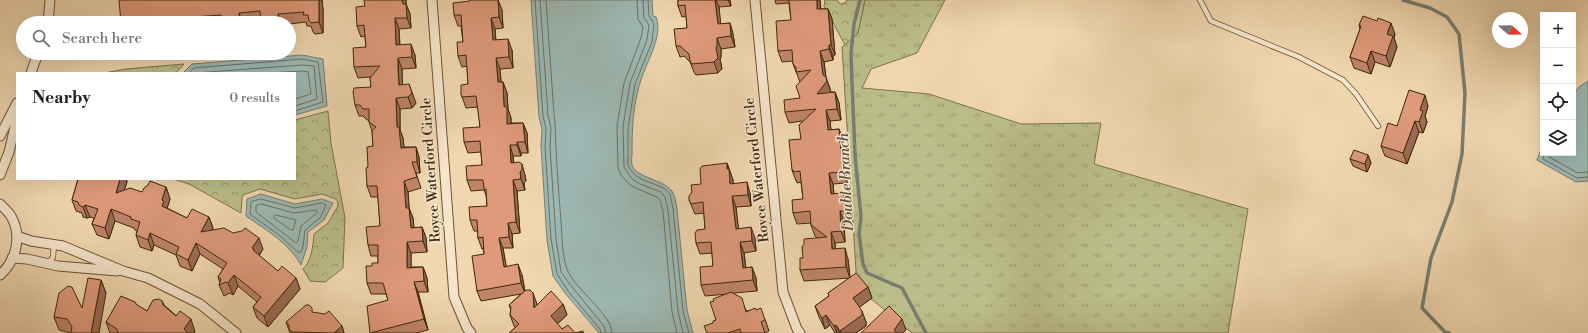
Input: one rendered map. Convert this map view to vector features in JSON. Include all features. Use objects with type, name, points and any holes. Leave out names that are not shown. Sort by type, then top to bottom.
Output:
[{"type":"street","points":[[49,16],[50,0]]},
{"type":"street","name":"Royce Waterford Circle","points":[[432,0],[454,297],[467,328],[471,333]]},
{"type":"street","name":"Royce Waterford Circle","points":[[755,0],[783,292],[797,329],[800,333]]},
{"type":"street","points":[[31,72],[36,60]]},
{"type":"street","points":[[0,136],[16,105]]},
{"type":"street","points":[[0,175],[9,152],[16,122]]},
{"type":"street","points":[[0,204],[12,217],[17,236],[15,254],[6,269],[0,275]]},
{"type":"street","points":[[17,236],[31,241],[64,246],[123,271],[148,278],[200,304],[236,333]]},
{"type":"street","points":[[12,258],[27,259],[48,264],[123,271]]},
{"type":"lane","points":[[1200,0],[1211,21],[1299,57],[1343,80],[1356,94],[1378,126]]},
{"type":"lane","points":[[48,264],[52,257],[54,244]]},
{"type":"green space","points":[[825,0],[837,0],[840,4],[845,3],[847,0],[865,0],[858,33],[845,45],[824,6]]},
{"type":"green space","points":[[865,0],[945,0],[917,53],[871,69],[862,88],[929,94],[1021,124],[1101,123],[1094,164],[1248,209],[1228,333],[912,333],[857,287],[842,47],[858,33]]},
{"type":"green space","points":[[184,64],[177,72],[110,72],[126,69]]},
{"type":"green space","points":[[328,111],[331,143],[345,218],[343,268],[325,282],[310,281],[303,269],[310,257],[314,234],[328,223],[338,206],[336,199],[322,194],[295,199],[260,189],[243,195],[241,213],[189,184],[176,180],[296,180],[296,120]]},
{"type":"water","points":[[531,0],[652,0],[653,16],[656,17],[658,33],[653,50],[642,75],[634,109],[632,164],[634,169],[639,173],[668,187],[674,195],[677,209],[687,310],[693,333],[599,333],[565,293],[553,276],[547,240],[541,146],[542,129],[539,117]]},
{"type":"water","points":[[296,55],[302,55],[323,59],[327,106],[296,115],[296,72],[184,72],[192,64],[241,60],[296,60]]},
{"type":"water","points":[[1588,81],[1588,181],[1576,182],[1537,160],[1540,152],[1540,156],[1576,156],[1576,91]]},
{"type":"water","points":[[261,194],[295,204],[322,199],[333,203],[324,220],[308,232],[307,247],[301,265],[284,244],[246,216],[247,199]]},
{"type":"building","points":[[119,0],[319,0],[319,22],[311,23],[308,15],[303,15],[304,12],[278,14],[278,16],[260,16],[260,11],[239,13],[239,16],[120,16]]},
{"type":"building","points":[[364,0],[402,0],[403,4],[406,4],[407,18],[395,18],[396,45],[411,44],[412,57],[398,58],[398,68],[399,85],[409,84],[412,93],[408,97],[396,98],[397,127],[399,127],[401,148],[416,147],[417,162],[412,162],[417,177],[404,181],[406,208],[409,208],[411,228],[422,227],[423,241],[407,242],[407,268],[423,267],[424,281],[414,282],[424,319],[370,333],[367,306],[388,300],[383,283],[367,283],[366,266],[372,266],[372,263],[378,263],[378,245],[368,245],[366,227],[380,226],[377,186],[367,186],[366,168],[368,167],[367,147],[373,146],[372,131],[376,127],[369,122],[369,109],[363,109],[360,105],[355,105],[353,92],[354,88],[371,87],[370,78],[380,66],[354,67],[353,48],[366,47],[364,25],[357,26],[356,7],[365,6]]},
{"type":"building","points":[[470,0],[498,0],[499,17],[491,18],[493,40],[508,39],[509,57],[496,58],[498,82],[503,82],[504,106],[507,108],[507,124],[523,123],[525,142],[517,142],[517,145],[510,145],[511,163],[519,162],[522,164],[522,170],[520,172],[521,179],[513,180],[516,222],[508,223],[509,237],[499,238],[504,267],[518,264],[521,283],[477,291],[472,256],[484,254],[483,237],[478,238],[477,220],[470,220],[469,207],[487,206],[486,189],[484,189],[483,180],[467,180],[466,166],[482,165],[480,141],[464,142],[463,128],[480,127],[476,96],[462,97],[461,94],[461,85],[468,84],[466,55],[458,56],[457,42],[463,42],[461,15],[454,15],[453,3]]},
{"type":"building","points":[[678,0],[715,0],[718,24],[730,23],[731,36],[717,38],[716,48],[718,58],[714,62],[692,64],[689,54],[680,46],[676,46],[674,29],[687,28],[685,5],[678,6]]},
{"type":"building","points":[[789,0],[817,0],[817,9],[828,9],[831,45],[829,45],[829,49],[820,51],[823,75],[826,77],[827,81],[817,94],[835,92],[837,109],[826,110],[828,130],[839,129],[843,172],[829,173],[831,194],[843,193],[846,211],[840,211],[841,231],[831,232],[832,249],[845,248],[846,267],[800,270],[800,258],[803,258],[802,247],[804,244],[804,239],[827,237],[811,225],[810,211],[793,213],[792,200],[803,199],[800,171],[794,172],[792,170],[789,140],[801,139],[799,125],[816,109],[785,112],[784,100],[800,98],[796,86],[811,70],[796,72],[796,67],[793,64],[792,50],[778,51],[776,21],[791,20]]},
{"type":"building","points":[[1363,16],[1377,21],[1378,18],[1391,23],[1387,34],[1393,36],[1386,56],[1371,51],[1367,63],[1350,57]]},
{"type":"building","points":[[1409,90],[1425,95],[1420,110],[1423,111],[1419,122],[1415,121],[1403,153],[1381,146],[1388,123],[1397,126]]},
{"type":"building","points":[[1354,150],[1368,155],[1365,164],[1350,159]]},
{"type":"building","points":[[727,163],[730,184],[747,182],[748,195],[732,196],[736,229],[751,227],[752,241],[740,242],[743,268],[752,267],[753,280],[701,285],[700,267],[713,266],[711,242],[696,243],[695,233],[697,230],[705,229],[703,202],[691,204],[689,196],[692,192],[691,185],[701,184],[700,169],[702,166]]},
{"type":"building","points":[[78,180],[120,180],[116,193],[130,188],[142,192],[150,181],[166,187],[162,200],[164,201],[162,206],[187,218],[192,209],[209,217],[201,232],[224,228],[233,233],[242,231],[245,228],[259,238],[252,248],[254,249],[253,250],[278,271],[282,266],[296,278],[264,316],[253,307],[261,297],[234,275],[228,283],[226,282],[219,285],[221,279],[218,277],[227,263],[196,243],[188,260],[176,254],[179,247],[150,233],[148,240],[136,235],[140,222],[111,209],[105,228],[92,224],[98,209],[85,205],[83,207],[79,205],[78,202],[72,200]]},
{"type":"building","points":[[856,273],[868,287],[853,298],[862,311],[862,315],[840,331],[836,325],[834,326],[826,315],[822,318],[815,306],[829,296],[828,293]]},
{"type":"building","points":[[88,278],[101,280],[91,333],[71,333],[72,327],[67,319],[54,317],[59,293],[68,286],[72,287],[82,308]]},
{"type":"building","points":[[526,290],[530,290],[533,293],[534,308],[551,291],[563,304],[551,316],[562,329],[568,325],[575,333],[509,333],[519,324],[510,315],[511,307],[509,305]]},
{"type":"building","points":[[731,292],[742,298],[746,312],[755,308],[756,310],[761,308],[765,320],[761,322],[765,333],[741,333],[740,329],[728,333],[707,333],[704,326],[713,323],[713,321],[716,320],[710,302],[714,301],[713,299]]},
{"type":"building","points":[[121,296],[135,302],[147,311],[153,300],[159,299],[162,301],[163,305],[176,316],[180,311],[191,319],[184,329],[188,333],[118,333],[117,329],[106,322]]},
{"type":"building","points":[[306,305],[309,305],[312,308],[312,312],[325,314],[329,311],[342,326],[334,333],[292,332],[286,322]]},
{"type":"building","points":[[889,306],[902,319],[894,330],[897,333],[861,333]]},
{"type":"waterway","name":"Double Branch","points":[[860,0],[854,24],[851,54],[855,155],[861,217],[859,234],[863,264],[867,273],[902,288],[926,333]]},
{"type":"waterway","points":[[1403,0],[1430,8],[1447,17],[1459,34],[1465,93],[1462,154],[1452,202],[1431,258],[1422,308],[1445,332],[1449,333]]}]
